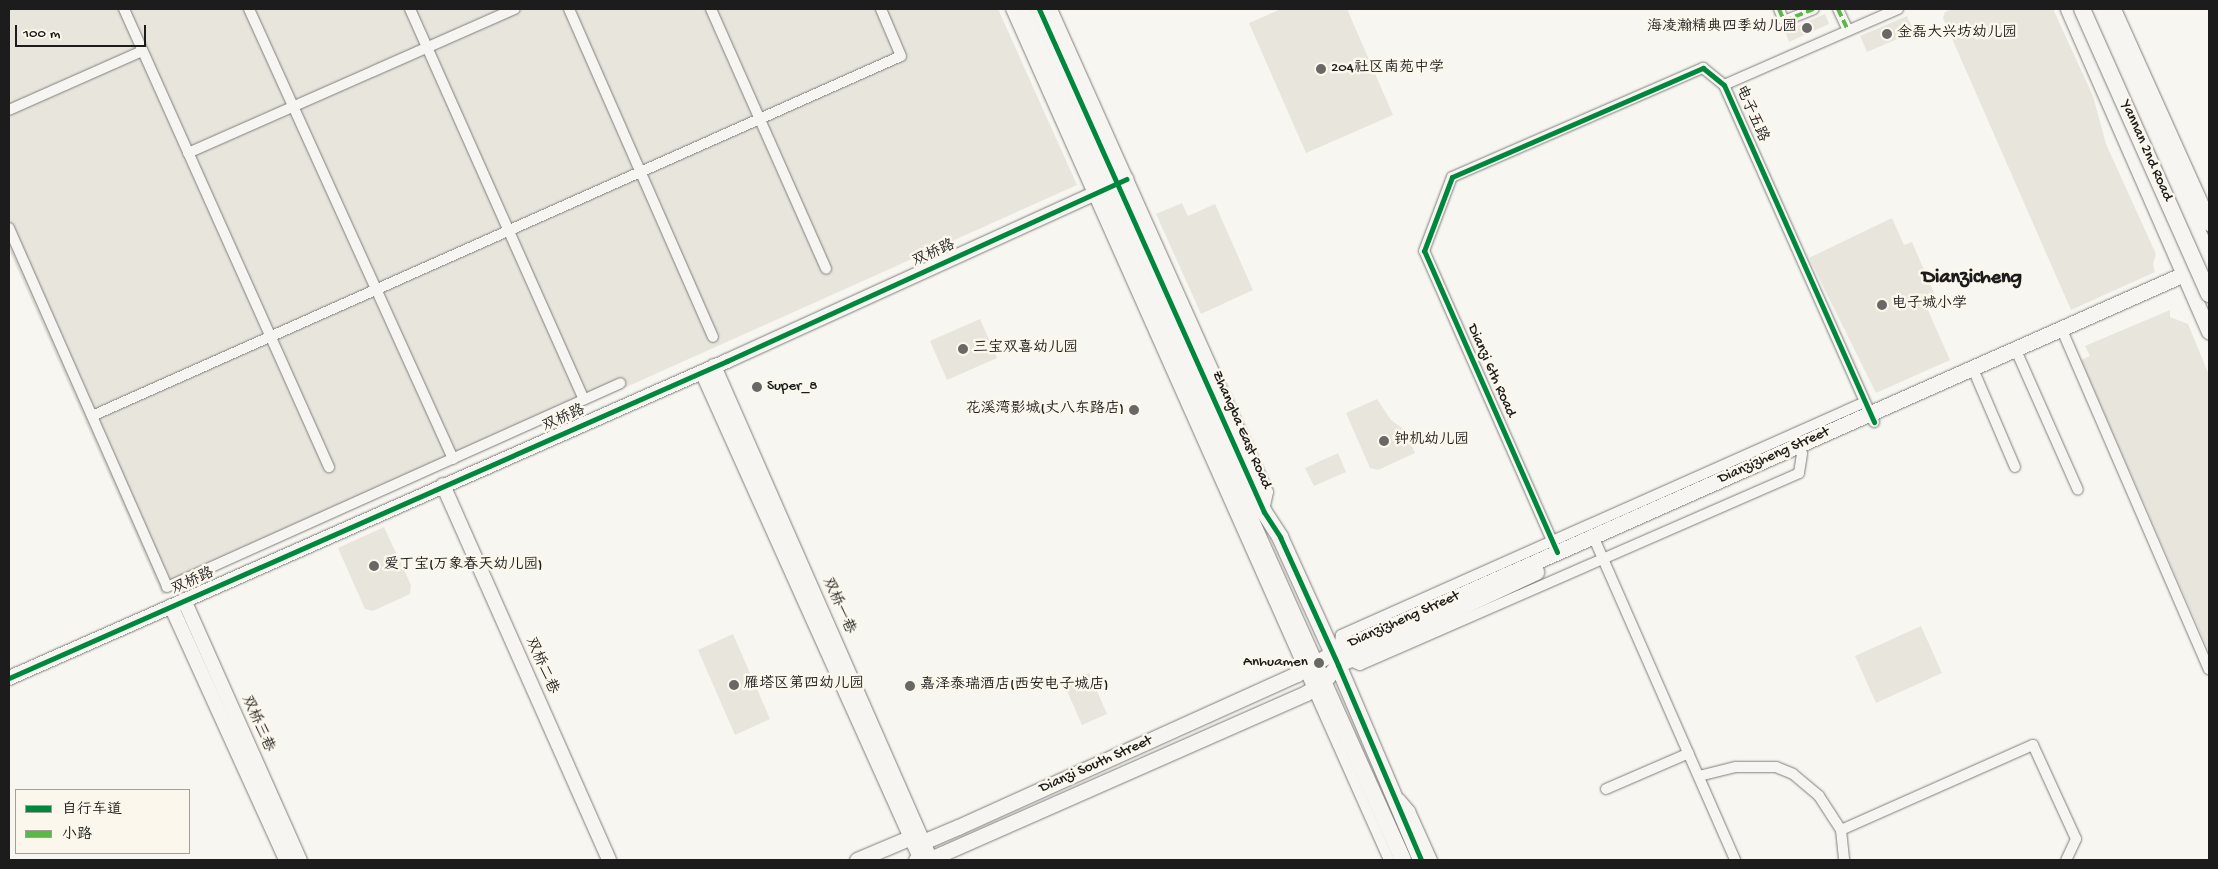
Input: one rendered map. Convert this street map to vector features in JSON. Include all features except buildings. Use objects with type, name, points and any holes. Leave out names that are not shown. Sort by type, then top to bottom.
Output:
[{"type":"main road","name":"Zhangba East Road","points":[[1022,9],[1110,188],[1236,436],[1264,512],[1280,537],[1339,657],[1421,860]]},
{"type":"main road","name":"Zhangba East Road","points":[[1039,9],[1110,188],[1309,668],[1403,860]]},
{"type":"main road","points":[[2068,9],[2209,331]]},
{"type":"main road","name":"Yannan 2nd Road","points":[[2082,9],[2209,294]]},
{"type":"main road","name":"Yannan 2nd Road","points":[[2099,9],[2209,257]]},
{"type":"main road","points":[[2113,9],[2209,223]]},
{"type":"main road","name":"Dianzizheng Street","points":[[1339,657],[1597,546],[1802,453],[1870,412],[1976,376],[2065,337],[2187,278],[2209,262]]},
{"type":"main road","name":"Dianzizheng Street","points":[[1317,686],[1339,657],[1555,546],[1597,546],[1870,412],[2187,278],[2209,273]]},
{"type":"main road","name":"Dianzi South Street","points":[[925,841],[1309,668],[1339,657]]},
{"type":"main road","name":"Dianzi South Street","points":[[924,860],[1317,686]]},
{"type":"main road","points":[[857,860],[909,838],[925,841]]},
{"type":"street","points":[[124,9],[329,467]]},
{"type":"street","points":[[249,9],[453,459]]},
{"type":"street","points":[[410,9],[584,399]]},
{"type":"street","points":[[188,153],[294,108],[515,9]]},
{"type":"street","points":[[569,9],[642,170],[713,337]]},
{"type":"street","points":[[712,9],[826,269]]},
{"type":"street","points":[[92,416],[902,56],[881,9]]},
{"type":"street","name":"Zhangba East Road","points":[[1011,9],[1110,188]]},
{"type":"street","name":"Zhangba East Road","points":[[1052,9],[1110,188]]},
{"type":"street","points":[[1779,9],[1784,21],[1814,9]]},
{"type":"street","points":[[1838,9],[1848,30]]},
{"type":"street","points":[[1724,85],[1898,9]]},
{"type":"street","points":[[9,110],[142,51]]},
{"type":"street","name":"电子五路","points":[[1444,198],[1452,177],[1703,68],[1724,85],[1870,412]]},
{"type":"street","name":"双桥路","points":[[9,678],[708,369],[1110,188]]},
{"type":"street","name":"Dianzi 6th Road","points":[[1444,198],[1424,250],[1555,546]]},
{"type":"street","points":[[9,228],[167,587],[620,384]]},
{"type":"street","points":[[2065,337],[2209,669]]},
{"type":"street","points":[[2019,357],[2078,490]]},
{"type":"street","name":"双桥一巷","points":[[708,369],[909,838],[924,860]]},
{"type":"street","name":"双桥一巷","points":[[708,369],[925,841],[924,860]]},
{"type":"street","points":[[1976,376],[2015,467]]},
{"type":"street","name":"Dianzizheng Street","points":[[1555,546],[1870,412]]},
{"type":"street","name":"双桥二巷","points":[[443,485],[610,860]]},
{"type":"street","points":[[1597,546],[1735,860]]},
{"type":"street","name":"双桥三巷","points":[[184,600],[300,860]]},
{"type":"street","name":"双桥三巷","points":[[171,606],[286,860]]},
{"type":"street","name":"Zhangba East Road","points":[[1317,686],[1389,860]]},
{"type":"street","points":[[1841,830],[2033,745],[2076,839],[2066,860]]},
{"type":"street","points":[[1606,789],[1689,753]]},
{"type":"street","points":[[1699,776],[1720,769],[1776,767],[1793,774],[1818,796],[1841,830],[1844,860]]},
{"type":"street","name":"Zhangba East Road","points":[[1395,793],[1410,811],[1432,860]]},
{"type":"shaded area","points":[[9,9],[998,9],[1077,185],[162,595],[9,250]]},
{"type":"shaded area","name":"204社区南苑中学","points":[[1281,9],[1347,9],[1393,115],[1306,153],[1249,23]]},
{"type":"shaded area","points":[[1952,9],[2053,9],[2093,96],[2106,144],[2156,254],[2153,264],[2155,272],[2071,310],[1943,18],[1945,12]]},
{"type":"shaded area","name":"海凌瀚精典四季幼儿园","points":[[1825,14],[1829,24],[1789,42],[1785,31]]},
{"type":"shaded area","name":"金磊大兴坊幼儿园","points":[[1907,16],[1914,32],[1867,52],[1860,36]]},
{"type":"shaded area","points":[[1182,203],[1188,216],[1215,204],[1253,290],[1201,314],[1156,214]]},
{"type":"shaded area","name":"电子城小学","points":[[1892,218],[1904,245],[1912,242],[1938,302],[1927,308],[1950,360],[1876,393],[1809,258]]},
{"type":"shaded area","points":[[2170,310],[2170,317],[2188,324],[2209,375],[2209,652],[2081,360],[2090,356],[2085,346]]},
{"type":"shaded area","name":"三宝双喜幼儿园","points":[[980,319],[997,358],[947,380],[930,341]]},
{"type":"shaded area","name":"钟机幼儿园","points":[[1377,399],[1391,420],[1405,430],[1415,453],[1378,470],[1370,468],[1346,413]]},
{"type":"shaded area","points":[[1338,453],[1346,472],[1314,486],[1305,468]]},
{"type":"shaded area","name":"爱丁宝(万象春天幼儿园)","points":[[384,527],[411,585],[410,594],[373,611],[365,609],[338,548]]},
{"type":"shaded area","points":[[1921,626],[1942,673],[1876,703],[1855,656]]},
{"type":"shaded area","name":"雁塔区第四幼儿园","points":[[733,634],[770,719],[735,735],[698,650]]},
{"type":"shaded area","points":[[1089,673],[1107,714],[1082,725],[1064,684]]},
{"type":"marked path","points":[[1779,9],[1784,21],[1814,9]]},
{"type":"marked path","points":[[1838,9],[1848,30]]},
{"type":"cycle path","points":[[1039,9],[1264,512],[1280,537],[1338,665],[1421,860]]},
{"type":"cycle path","points":[[1557,552],[1424,251],[1452,177],[1703,68],[1724,85],[1874,422]]},
{"type":"cycle path","points":[[9,678],[727,361],[1127,179]]},
{"type":"place","name":"海凌瀚精典四季幼儿园","points":[[1807,28]]},
{"type":"place","name":"金磊大兴坊幼儿园","points":[[1887,34]]},
{"type":"place","name":"204社区南苑中学","points":[[1321,69]]},
{"type":"place","name":"电子城小学","points":[[1882,305]]},
{"type":"place","name":"三宝双喜幼儿园","points":[[963,349]]},
{"type":"place","name":"Super_8","points":[[757,387]]},
{"type":"place","name":"花溪湾影城(丈八东路店)","points":[[1134,410]]},
{"type":"place","name":"钟机幼儿园","points":[[1384,441]]},
{"type":"place","name":"爱丁宝(万象春天幼儿园)","points":[[374,566]]},
{"type":"place","name":"Anhuamen","points":[[1319,663]]},
{"type":"place","name":"雁塔区第四幼儿园","points":[[734,685]]},
{"type":"place","name":"嘉泽泰瑞酒店(西安电子城店)","points":[[910,686]]},
{"type":"district","name":"Dianzicheng","points":[[1972,278]]}]
